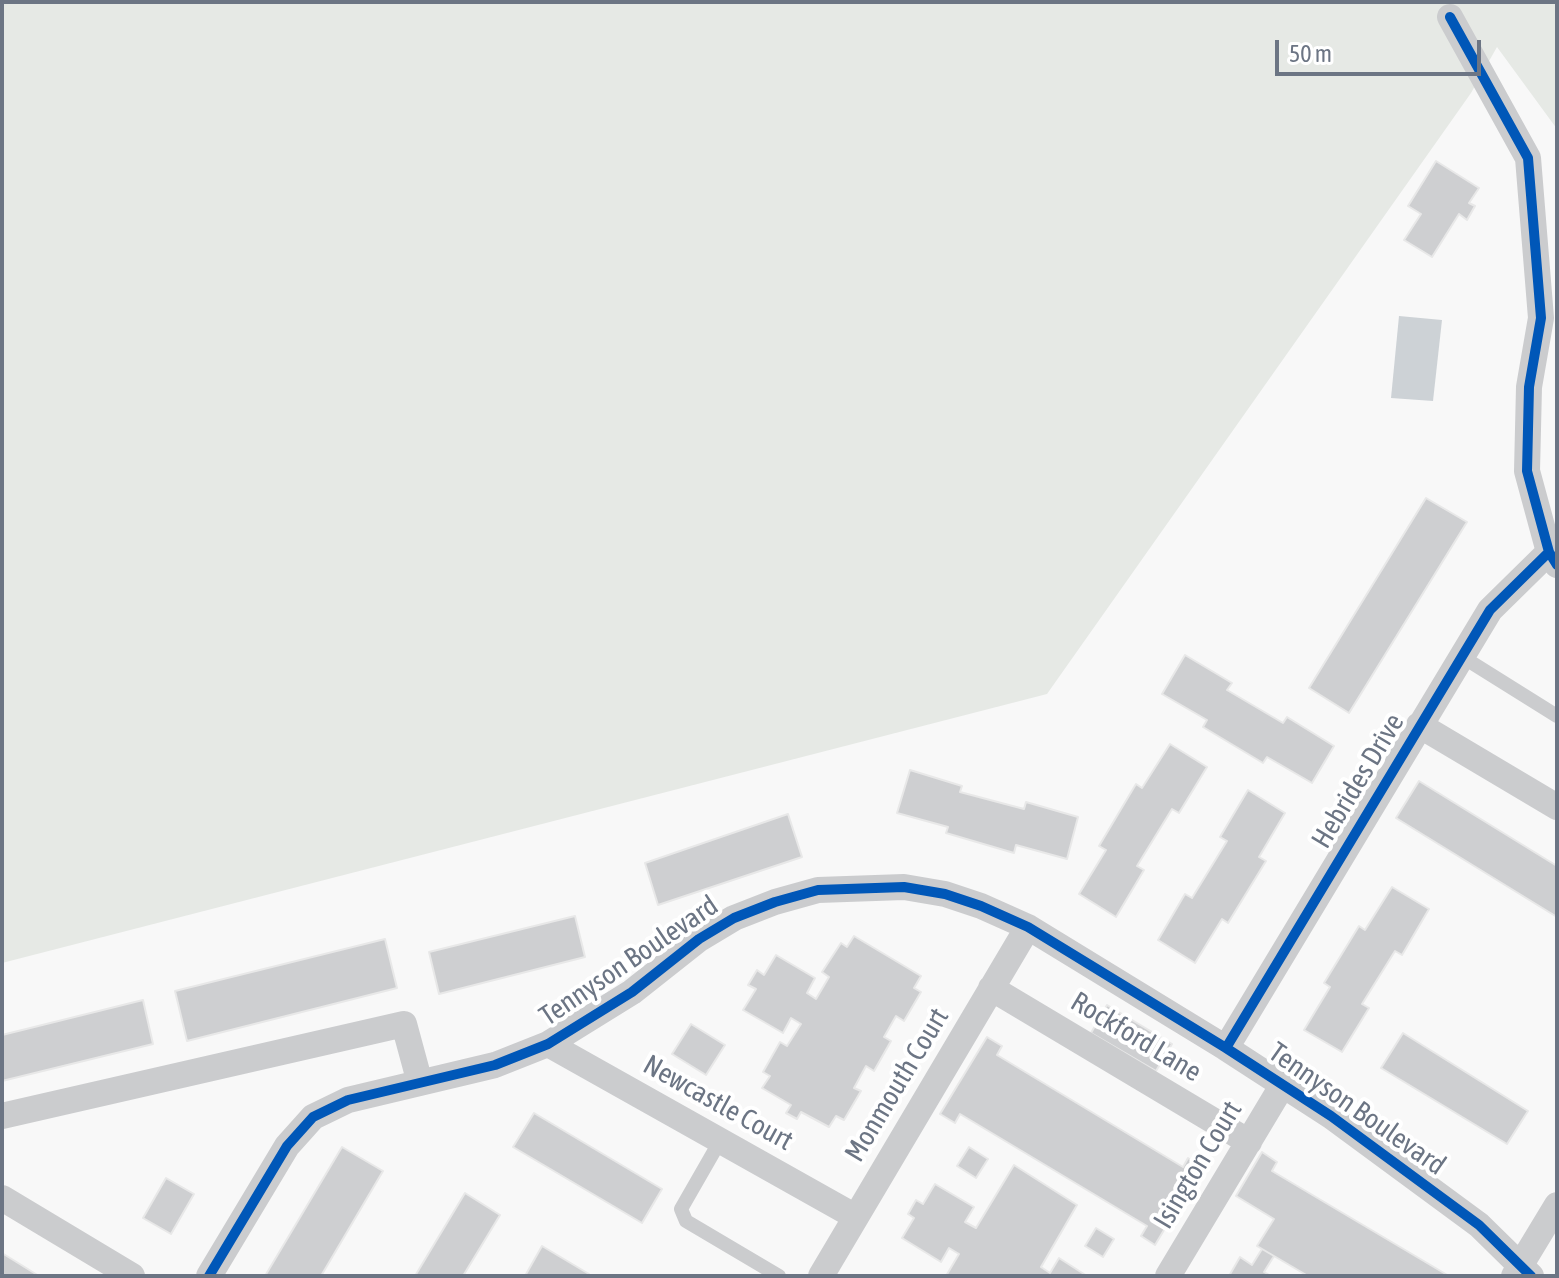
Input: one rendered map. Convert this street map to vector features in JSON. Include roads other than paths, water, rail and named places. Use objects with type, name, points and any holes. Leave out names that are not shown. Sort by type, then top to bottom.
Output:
[{"type":"street","points":[[1450,17],[1528,158],[1549,323],[1529,387],[1527,471],[1553,559]]},
{"type":"street","name":"Hebrides Drive","points":[[1226,1048],[1490,610],[1553,559]]},
{"type":"street","points":[[1419,725],[1557,807]]},
{"type":"street","name":"Tennyson Boulevard","points":[[209,1276],[287,1146],[313,1117],[348,1100],[495,1065],[548,1044],[632,992],[699,939],[734,918],[775,902],[818,890],[904,887],[945,894],[1028,927],[1226,1048],[1331,1116],[1479,1225],[1522,1273]]},
{"type":"street","name":"Monmouth Court","points":[[821,1276],[1028,927]]},
{"type":"street","name":"Rockford Lane","points":[[991,988],[1249,1142]]},
{"type":"street","points":[[2,1116],[404,1024],[420,1083]]},
{"type":"street","name":"Newcastle Court","points":[[548,1044],[856,1217]]},
{"type":"street","name":"Isington Court","points":[[1168,1276],[1282,1086]]},
{"type":"street","points":[[2,1198],[132,1276]]},
{"type":"street","points":[[1522,1273],[1557,1205]]},
{"type":"lane","points":[[1461,656],[1557,716]]},
{"type":"lane","points":[[720,1141],[681,1209],[686,1221],[779,1276]]}]
